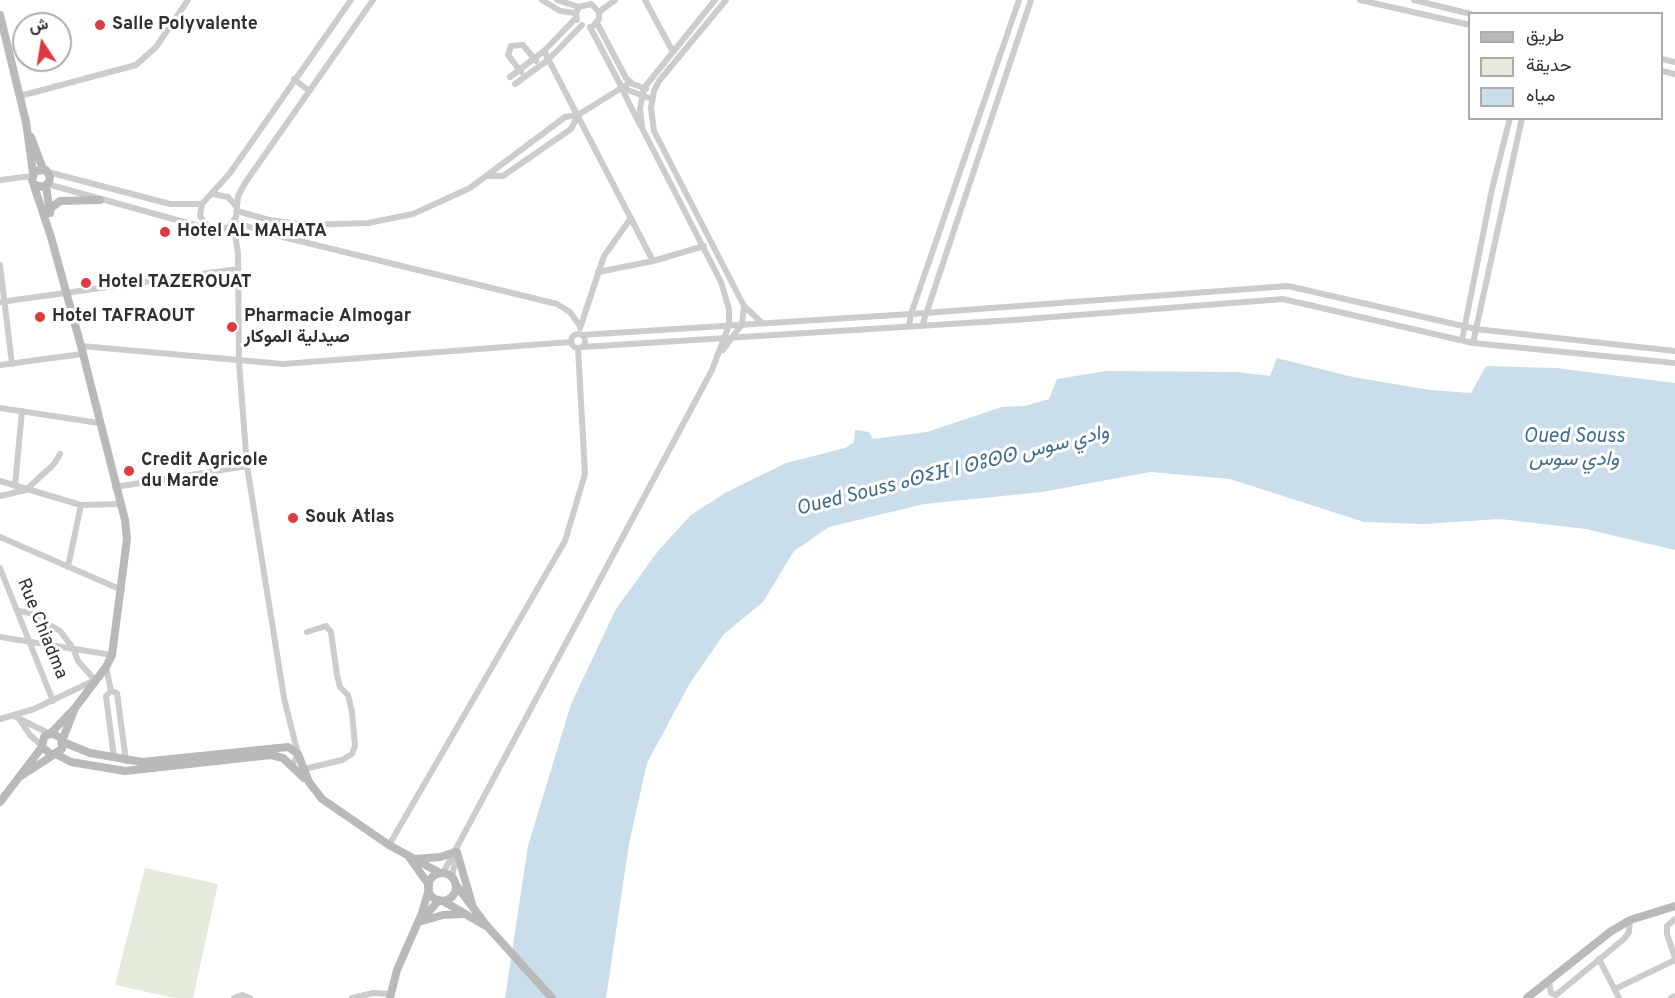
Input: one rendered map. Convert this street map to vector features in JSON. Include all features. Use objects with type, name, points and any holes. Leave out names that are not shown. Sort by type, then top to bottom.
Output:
[{"type":"street","points":[[20,96],[136,65],[156,47],[188,0]]},
{"type":"street","points":[[207,226],[200,216],[202,204],[213,194],[351,0]]},
{"type":"street","points":[[297,769],[298,754],[290,744],[247,466],[239,362],[238,247],[233,222],[245,183],[373,0]]},
{"type":"street","points":[[542,0],[560,11],[577,13]]},
{"type":"street","points":[[557,0],[577,13],[582,25]]},
{"type":"street","points":[[595,5],[602,0]]},
{"type":"street","points":[[599,12],[615,0]]},
{"type":"street","points":[[645,0],[672,51],[678,57]]},
{"type":"street","points":[[726,0],[678,57],[654,91],[651,120],[654,131],[744,306],[761,322]]},
{"type":"street","points":[[909,326],[911,314],[1019,0]]},
{"type":"street","points":[[922,326],[1031,0]]},
{"type":"street","points":[[1360,0],[1468,25]]},
{"type":"street","points":[[1414,0],[1468,13]]},
{"type":"street","points":[[642,128],[644,88],[714,1],[718,8]]},
{"type":"street","points":[[510,77],[544,51],[587,3],[595,5],[599,12],[597,22],[623,74],[631,82],[654,91]]},
{"type":"street","points":[[0,15],[26,122],[32,175],[82,350],[121,504],[127,539],[112,655],[106,667],[75,708],[51,734]]},
{"type":"street","points":[[590,27],[597,22]]},
{"type":"street","points":[[582,25],[590,27],[721,282],[729,309],[729,325],[720,354]]},
{"type":"street","points":[[515,84],[548,60],[582,25]]},
{"type":"street","points":[[525,77],[508,55],[511,46],[522,45],[540,66]]},
{"type":"street","points":[[544,51],[653,261]]},
{"type":"street","points":[[996,65],[1008,68]]},
{"type":"street","points":[[994,73],[1005,77]]},
{"type":"street","points":[[294,80],[309,91]]},
{"type":"street","points":[[213,194],[224,194],[236,208],[269,220],[308,225],[368,223],[413,214],[470,188],[488,176],[496,166],[565,117],[578,116],[631,82]]},
{"type":"street","points":[[622,88],[652,99]]},
{"type":"street","points":[[488,176],[503,176],[571,129],[578,116]]},
{"type":"street","points":[[1462,340],[1492,189],[1509,120]]},
{"type":"street","points":[[1473,343],[1522,120]]},
{"type":"street","points":[[26,122],[50,179],[47,185],[51,237]]},
{"type":"street","points":[[0,180],[32,175],[46,170],[170,204],[202,204]]},
{"type":"street","points":[[35,185],[47,185],[218,230],[233,222],[293,240],[557,304],[570,312],[580,326]]},
{"type":"street","points":[[50,213],[55,204],[60,201],[100,200]]},
{"type":"street","points":[[389,845],[565,541],[585,474],[580,348],[585,341],[581,335],[580,326],[604,256],[631,218]]},
{"type":"street","points":[[598,272],[653,261],[711,243]]},
{"type":"street","points":[[0,264],[12,364]]},
{"type":"street","points":[[3,302],[238,269]]},
{"type":"street","points":[[570,342],[573,335],[926,313],[1288,286],[1476,329],[1675,351]]},
{"type":"street","points":[[0,365],[82,350],[283,364],[570,342],[580,348],[734,336],[922,326],[1283,299],[1473,343],[1675,363]]},
{"type":"street","points":[[352,998],[373,993],[390,996],[397,970],[432,878],[442,873],[457,851],[720,354],[742,324],[744,306]]},
{"type":"street","points":[[0,408],[99,423]]},
{"type":"street","points":[[15,486],[22,411]]},
{"type":"street","points":[[0,496],[26,490],[54,464],[60,454]]},
{"type":"street","points":[[116,487],[247,466]]},
{"type":"street","points":[[0,482],[81,505],[121,504]]},
{"type":"street","points":[[68,567],[81,505]]},
{"type":"street","points":[[0,537],[122,590]]},
{"type":"street","name":"Rue Chiadma","points":[[0,568],[20,611],[53,701]]},
{"type":"street","points":[[20,611],[30,612],[60,631],[73,648],[78,661],[95,680]]},
{"type":"street","points":[[297,769],[342,760],[352,754],[355,746],[352,712],[348,695],[340,687],[331,632],[326,626],[307,632]]},
{"type":"street","points":[[0,637],[112,655]]},
{"type":"street","points":[[106,667],[111,691]]},
{"type":"street","points":[[0,719],[53,701],[95,680]]},
{"type":"street","points":[[111,691],[117,693],[126,761]]},
{"type":"street","points":[[111,691],[106,696],[114,758]]},
{"type":"street","points":[[21,776],[62,749],[75,708]]},
{"type":"street","points":[[14,716],[51,734]]},
{"type":"street","points":[[20,720],[30,735],[48,754],[56,754],[71,762],[124,771],[271,754],[283,758],[297,769],[322,799],[389,845],[454,881],[486,926],[552,998]]},
{"type":"street","points":[[0,802],[42,747],[44,737],[51,734],[57,734],[63,741],[90,753],[142,762],[290,744]]},
{"type":"street","points":[[283,758],[290,744]]},
{"type":"street","points":[[411,858],[440,857],[457,851]]},
{"type":"street","points":[[413,933],[441,901],[453,896],[457,851]]},
{"type":"street","points":[[457,851],[472,908]]},
{"type":"street","points":[[411,858],[432,896],[486,926]]},
{"type":"street","points":[[1527,998],[1610,932],[1630,920],[1675,906]]},
{"type":"street","points":[[422,921],[443,915],[464,914]]},
{"type":"street","points":[[1615,989],[1675,956],[1668,941],[1667,926],[1675,919]]},
{"type":"street","points":[[1549,981],[1551,993],[1558,996],[1624,939],[1629,932],[1630,920]]},
{"type":"street","points":[[1599,959],[1619,998]]},
{"type":"street","points":[[234,998],[242,995],[250,998]]},
{"type":"street","points":[[1671,998],[1675,996]]},
{"type":"green space","points":[[145,868],[218,884],[193,998],[175,998],[115,985]]},
{"type":"water","name":"Oued Souss وادي سوس","points":[[1277,358],[1353,377],[1430,390],[1471,393],[1486,366],[1556,368],[1675,383],[1675,550],[1586,529],[1500,519],[1425,524],[1364,522],[1230,479],[1150,472],[1042,492],[924,504],[829,527],[794,551],[763,602],[724,634],[690,683],[647,763],[629,844],[606,998],[505,998],[528,846],[571,704],[616,609],[658,551],[691,515],[725,493],[786,463],[845,448],[854,442],[855,430],[869,432],[873,439],[927,432],[1002,407],[1025,406],[1049,399],[1057,379],[1107,371],[1238,372],[1270,376]]},
{"type":"place","name":"Salle Polyvalente","points":[[100,25]]},
{"type":"place","name":"Hotel AL MAHATA","points":[[165,232]]},
{"type":"place","name":"Hotel TAZEROUAT","points":[[86,283]]},
{"type":"place","name":"Hotel TAFRAOUT","points":[[40,317]]},
{"type":"place","name":"Pharmacie Almogar صيدلية الموكار","points":[[232,327]]},
{"type":"place","name":"Credit Agricole du Marde","points":[[129,471]]},
{"type":"place","name":"Souk Atlas","points":[[293,518]]},
{"type":"water label","name":"Oued Souss ⴰⵙⵉⴼ ⵏ ⵙⵓⵙⵙ وادي سوس","points":[[953,472]]}]
